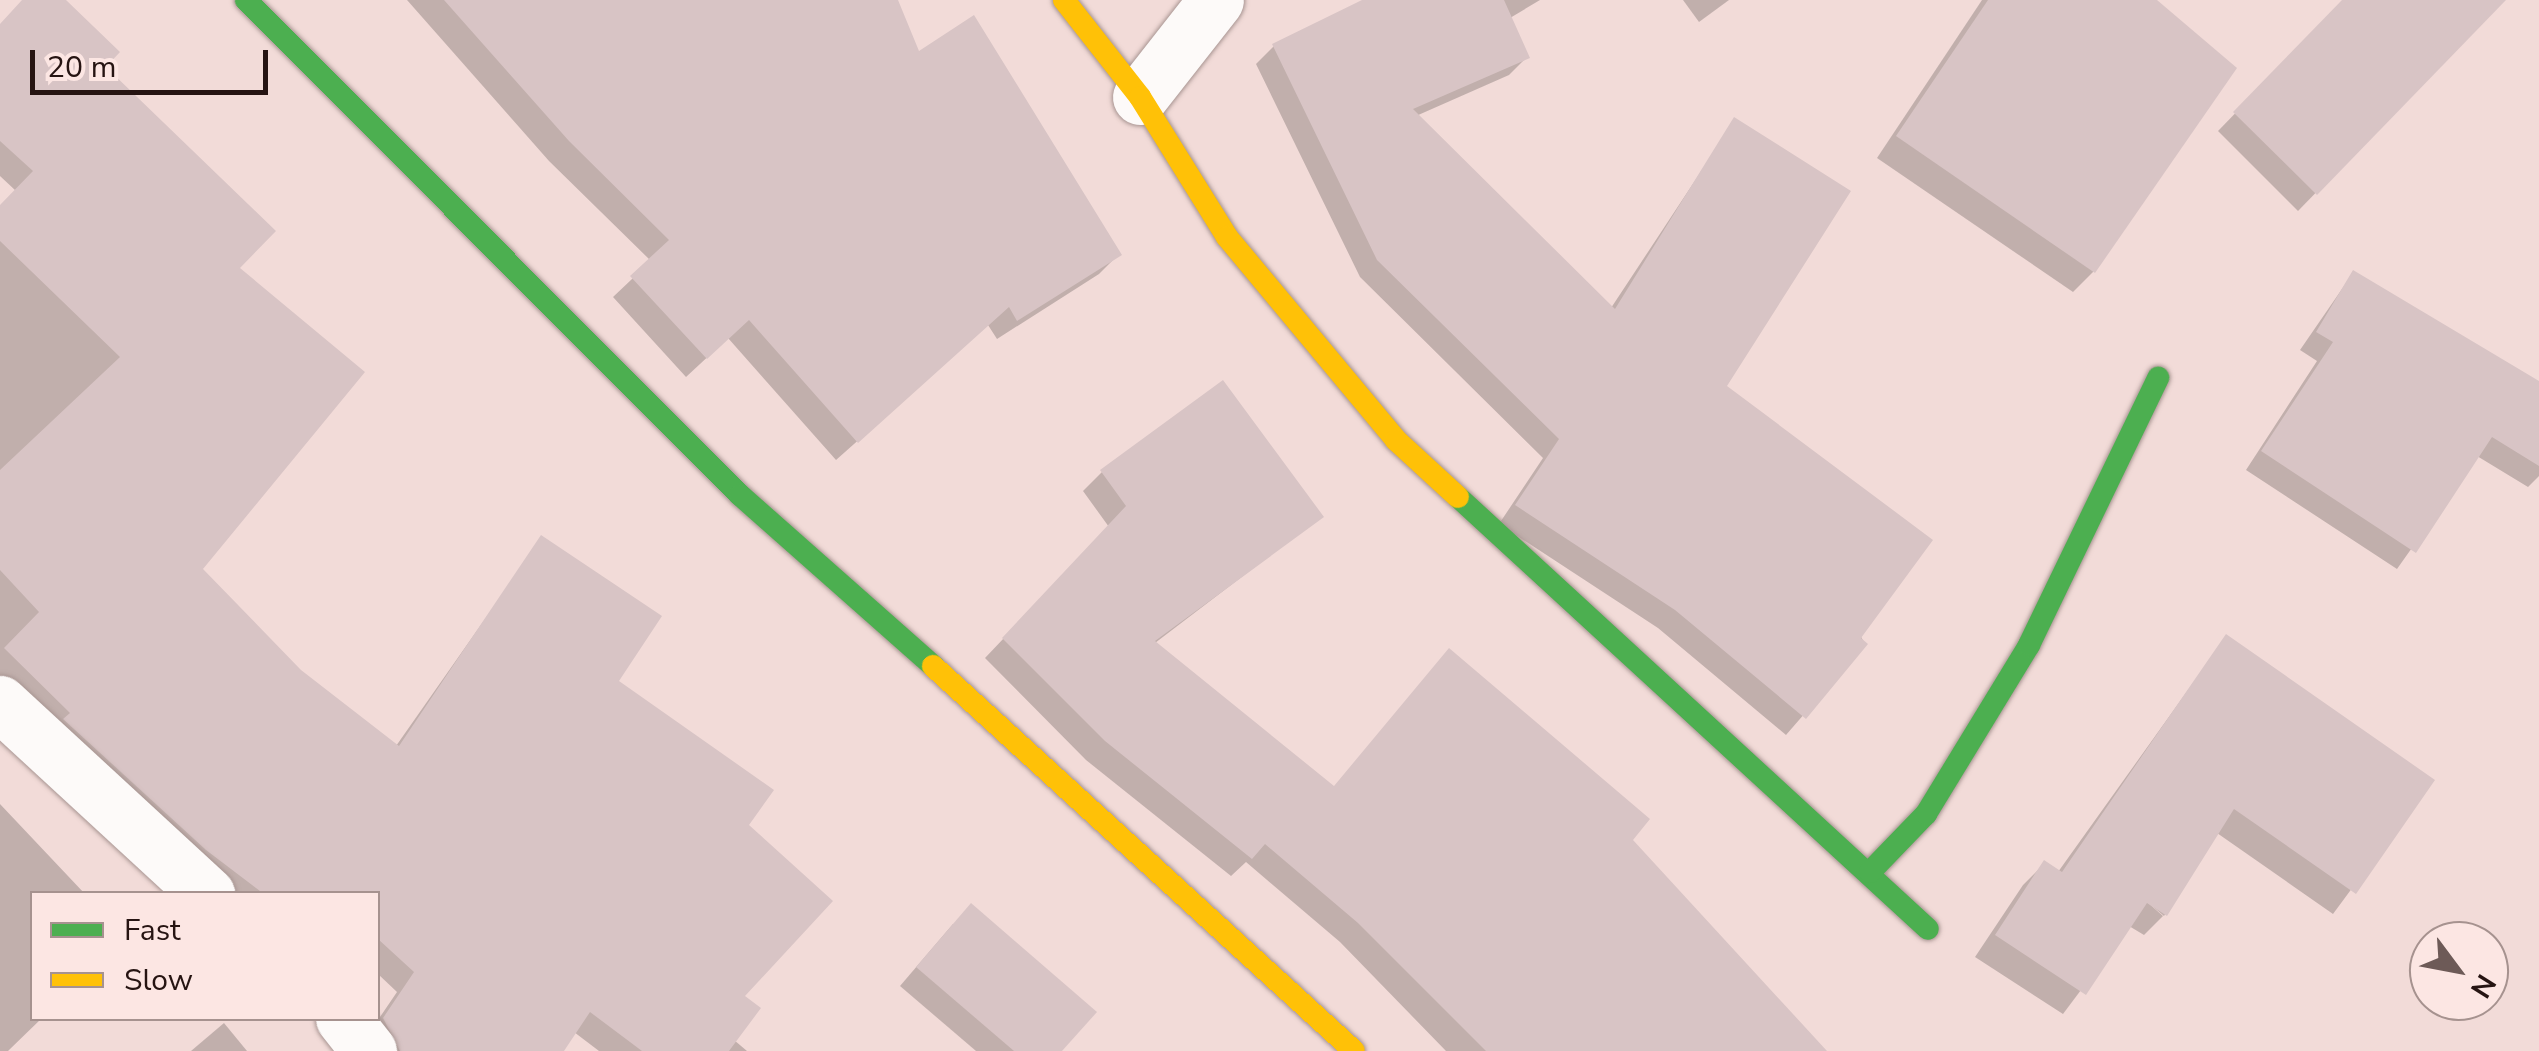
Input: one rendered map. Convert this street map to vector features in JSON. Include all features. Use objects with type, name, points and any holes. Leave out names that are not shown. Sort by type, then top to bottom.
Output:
[{"type":"street","points":[[246,0],[727,482],[1096,810],[1354,1051]]},
{"type":"street","points":[[1064,0],[1140,97],[1228,237],[1396,440],[1928,929]]},
{"type":"street","points":[[1140,97],[1216,0]]},
{"type":"street","points":[[1870,872],[1926,814],[2029,645],[2158,378]]},
{"type":"street","points":[[0,704],[204,891]]},
{"type":"street","points":[[345,1021],[369,1051]]},
{"type":"building","points":[[22,0],[66,0],[120,52],[106,67],[276,231],[240,268],[365,372],[203,569],[301,670],[399,746],[541,535],[662,616],[619,681],[774,790],[749,825],[833,901],[745,996],[761,1008],[729,1051],[642,1051],[590,1012],[564,1051],[400,1051],[383,1018],[414,972],[380,941],[380,891],[260,891],[206,850],[63,719],[70,713],[4,648],[39,612],[0,570],[0,470],[120,357],[0,241],[0,205],[33,171],[0,141],[0,24]]},
{"type":"building","points":[[444,0],[898,0],[919,51],[974,15],[1122,255],[1017,321],[1009,307],[858,443],[749,320],[707,359],[630,276],[669,240],[569,141]]},
{"type":"building","points":[[1362,0],[1504,0],[1530,58],[1413,109],[1615,309],[1734,117],[1851,191],[1727,386],[1933,540],[1861,638],[1868,644],[1806,719],[1675,610],[1515,505],[1559,439],[1377,260],[1272,44]]},
{"type":"building","points":[[1988,0],[2157,0],[2237,68],[2095,273],[1896,136]]},
{"type":"building","points":[[2342,0],[2506,0],[2317,195],[2233,112]]},
{"type":"building","points":[[2353,270],[2539,381],[2539,466],[2492,437],[2416,553],[2261,451],[2333,342],[2316,332]]},
{"type":"building","points":[[1223,380],[1324,517],[1155,641],[1334,786],[1449,648],[1650,819],[1633,840],[1827,1051],[1486,1051],[1358,923],[1265,844],[1252,859],[1105,741],[1002,638],[1126,506],[1100,470]]},
{"type":"building","points":[[2226,634],[2435,780],[2356,894],[2234,809],[2167,916],[2147,903],[2086,995],[1995,935],[2044,860],[2062,872]]},
{"type":"building","points":[[971,903],[1097,1012],[1062,1051],[1014,1051],[916,967]]},
{"type":"traffic: fast","points":[[246,0],[740,495],[933,666]]},
{"type":"traffic: fast","points":[[1870,872],[1926,814],[2029,645],[2158,378]]},
{"type":"traffic: fast","points":[[1458,497],[1928,929]]},
{"type":"traffic: slow","points":[[1064,0],[1140,97],[1227,237],[1396,440],[1458,497]]},
{"type":"traffic: slow","points":[[933,666],[1354,1051]]}]
